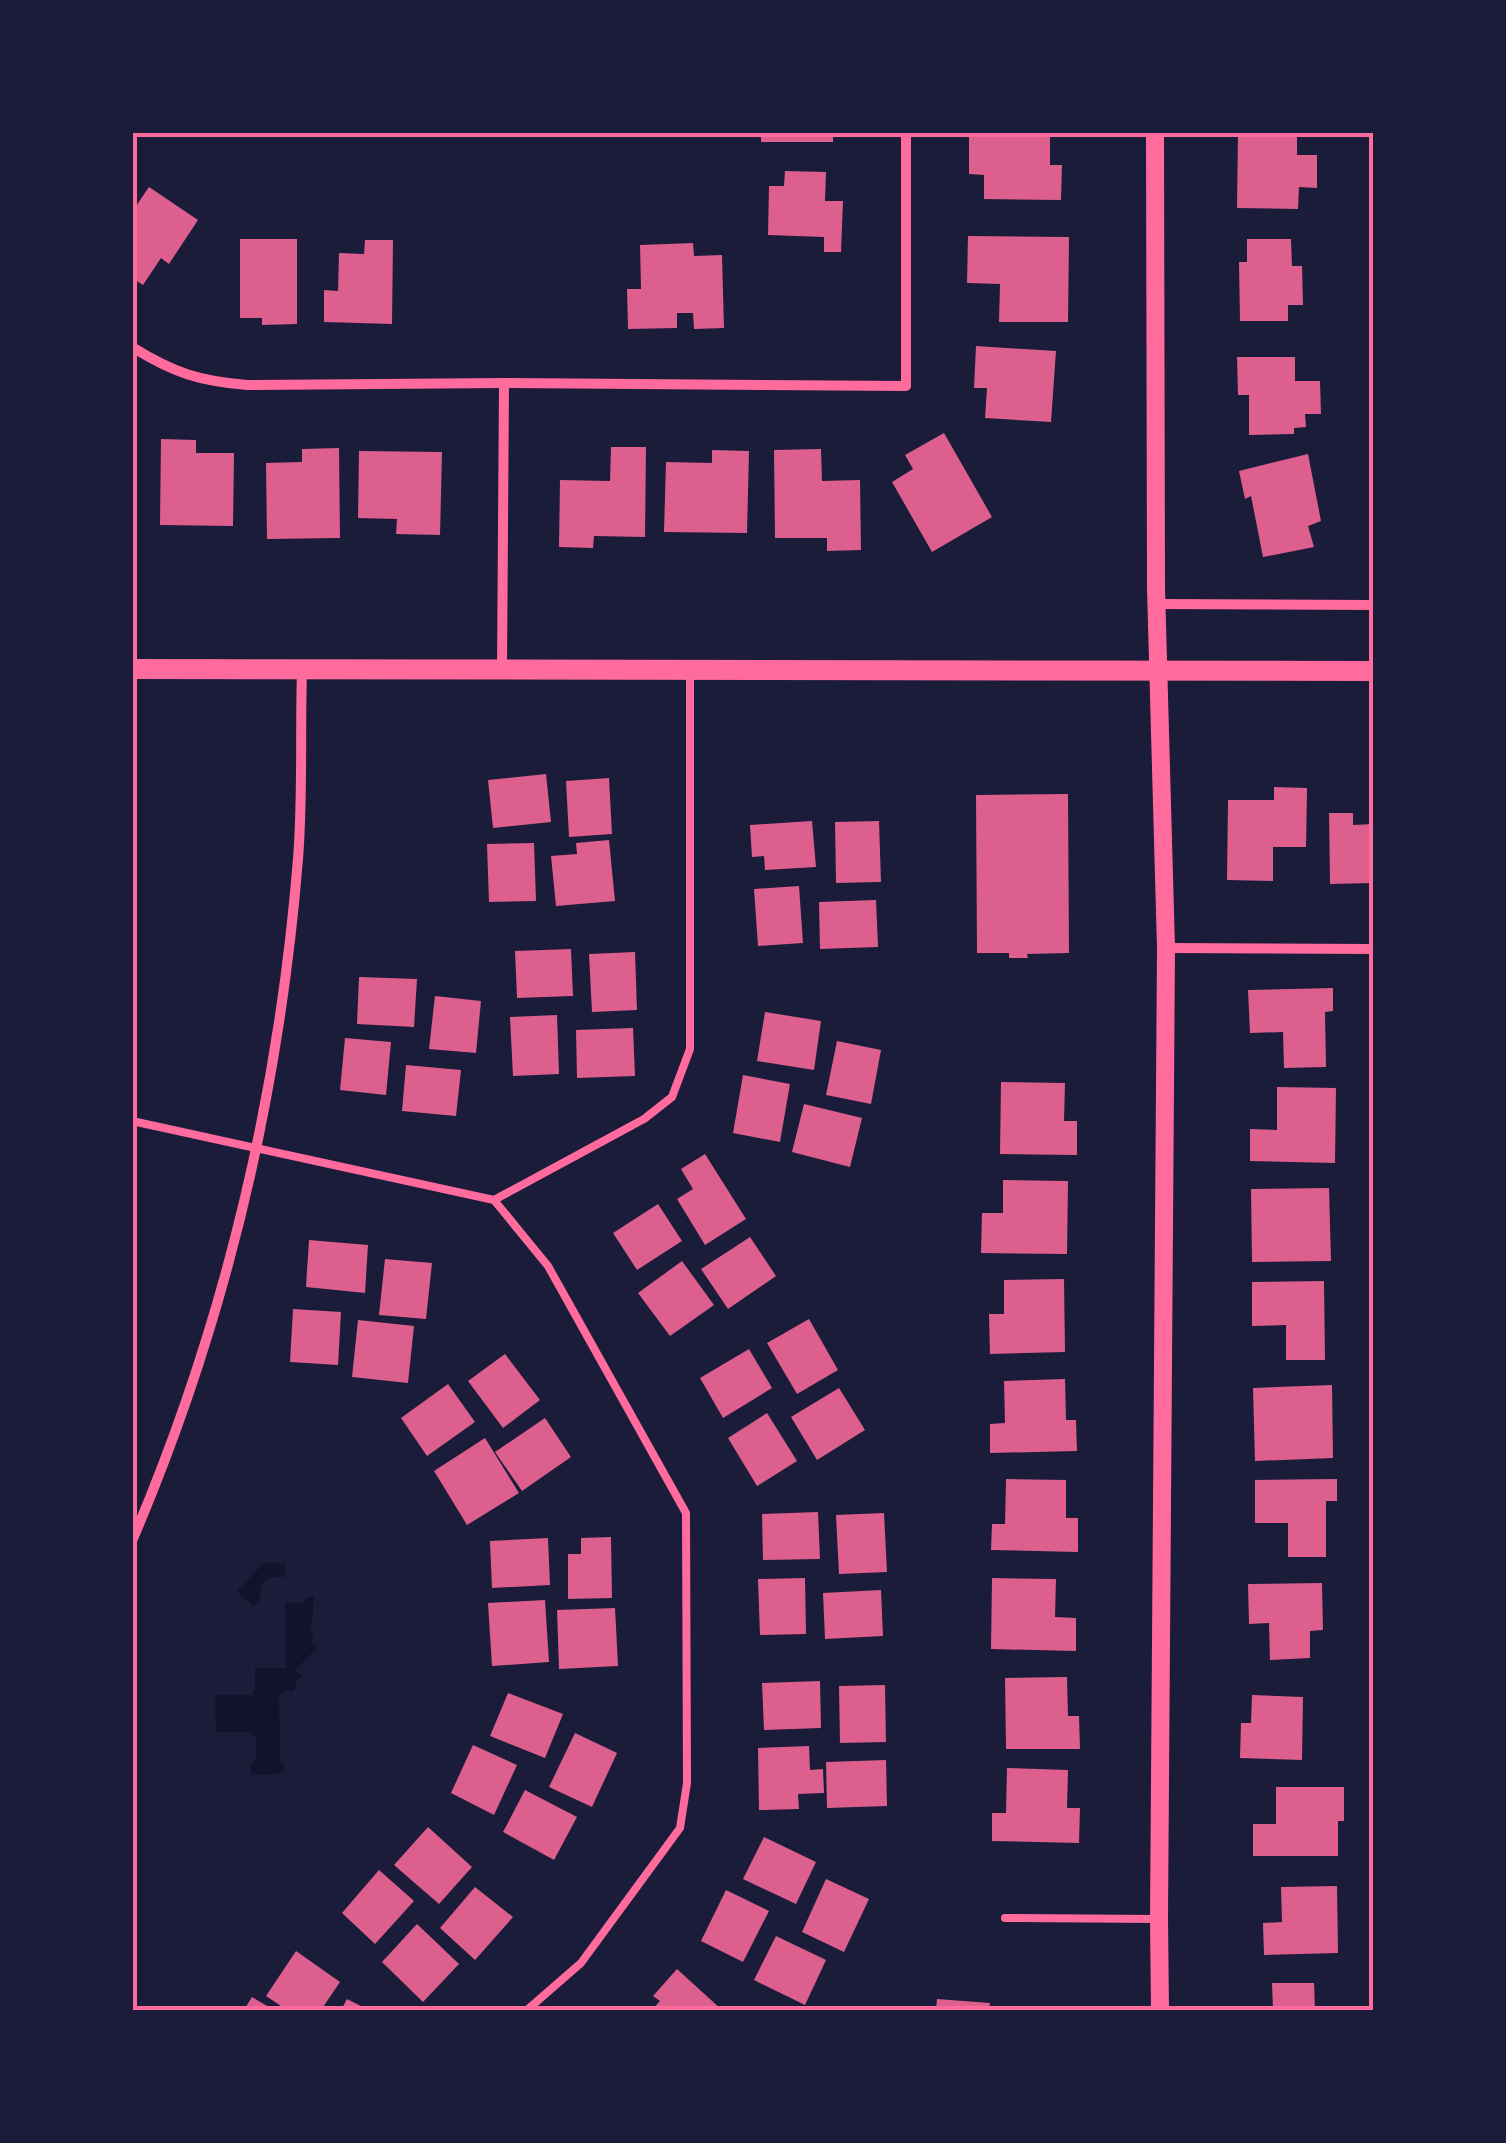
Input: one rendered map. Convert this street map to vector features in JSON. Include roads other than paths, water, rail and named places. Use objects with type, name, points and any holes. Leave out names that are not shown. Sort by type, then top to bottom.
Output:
[{"type":"main road","points":[[132,669],[1374,671]]},
{"type":"street","points":[[132,347],[162,365],[208,382],[247,385],[906,386],[906,132]]},
{"type":"street","points":[[1155,132],[1156,604],[1166,948],[1160,2010]]},
{"type":"street","points":[[502,670],[504,383]]},
{"type":"street","points":[[1156,604],[1374,605]]},
{"type":"street","points":[[132,1542],[181,1415],[221,1294],[258,1148],[286,981],[298,855],[302,670]]},
{"type":"street","points":[[1166,948],[1374,949]]},
{"type":"lane","points":[[494,1200],[644,1119],[672,1096],[690,1049],[690,670]]},
{"type":"lane","points":[[132,1121],[494,1200],[548,1266],[686,1513],[687,1783],[680,1828],[581,1963],[528,2010]]},
{"type":"lane","points":[[1005,1918],[1158,1919]]}]
